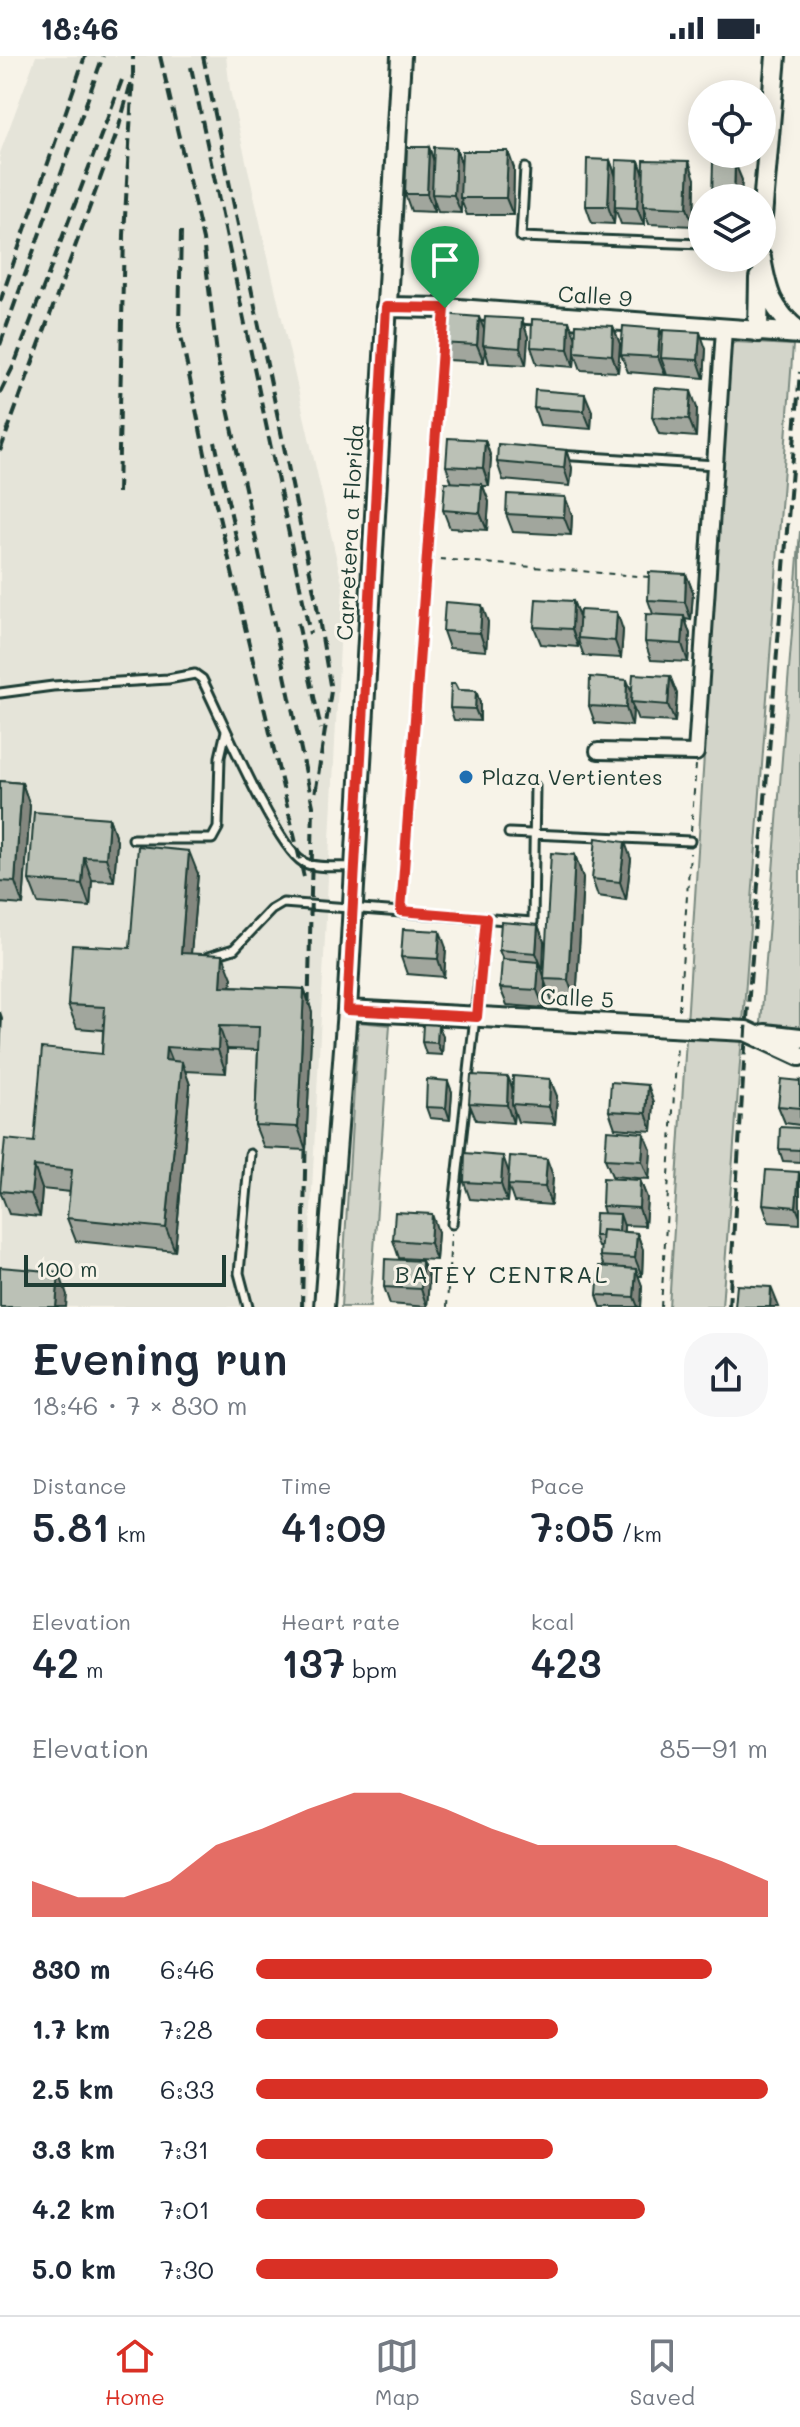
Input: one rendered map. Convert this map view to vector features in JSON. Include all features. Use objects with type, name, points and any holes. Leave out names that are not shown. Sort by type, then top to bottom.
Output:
[{"type":"main road","name":"Carretera a Florida","points":[[324,1307],[347,1010],[401,56]]},
{"type":"main road","points":[[765,184],[776,56]]},
{"type":"main road","points":[[758,332],[760,272]]},
{"type":"main road","points":[[763,272],[772,302],[784,320],[800,333]]},
{"type":"main road","name":"Calle 9","points":[[386,307],[445,308],[800,333]]},
{"type":"main road","name":"Calle 5","points":[[347,1010],[746,1031],[800,1056]]},
{"type":"main road","points":[[746,1031],[800,1038]]},
{"type":"street","points":[[598,751],[696,753],[724,329]]},
{"type":"lane","points":[[525,168],[521,237],[688,243]]},
{"type":"lane","points":[[547,454],[715,465]]},
{"type":"lane","points":[[0,693],[195,674],[202,679],[266,811],[290,849],[305,863],[354,867]]},
{"type":"lane","points":[[133,839],[212,839],[218,828],[220,757],[227,729]]},
{"type":"lane","points":[[201,959],[234,949],[271,910],[283,903],[533,922],[535,786]]},
{"type":"lane","points":[[509,833],[690,841]]},
{"type":"lane","points":[[452,1224],[486,918]]},
{"type":"lane","points":[[248,1307],[239,1273],[250,1154]]},
{"type":"path","points":[[401,911],[443,338]]},
{"type":"path","points":[[427,558],[661,578]]},
{"type":"path","points":[[447,1307],[452,1224]]},
{"type":"shaded area","points":[[36,56],[226,56],[230,90],[343,587],[306,1307],[0,1307],[0,153]]},
{"type":"shaded area","points":[[735,342],[793,345],[722,1307],[669,1307],[730,346]]},
{"type":"shaded area","points":[[800,531],[800,1027],[761,1023]]},
{"type":"shaded area","points":[[358,1022],[390,1025],[370,1307],[341,1307]]},
{"type":"building","points":[[407,147],[429,147],[427,194],[405,194]]},
{"type":"building","points":[[434,147],[456,148],[454,195],[432,194]]},
{"type":"building","points":[[462,151],[508,151],[506,198],[460,198]]},
{"type":"building","points":[[587,159],[610,160],[608,206],[586,206]]},
{"type":"building","points":[[616,160],[639,161],[637,208],[615,207]]},
{"type":"building","points":[[644,160],[688,161],[687,208],[643,206]]},
{"type":"building","points":[[713,168],[735,168],[734,184],[712,184]]},
{"type":"building","points":[[442,314],[479,317],[477,345],[440,343]]},
{"type":"building","points":[[485,317],[522,319],[520,348],[483,345]]},
{"type":"building","points":[[532,319],[569,321],[568,349],[531,347]]},
{"type":"building","points":[[576,324],[613,326],[612,355],[575,352]]},
{"type":"building","points":[[623,326],[660,329],[658,357],[621,355]]},
{"type":"building","points":[[663,330],[700,332],[698,360],[661,358]]},
{"type":"building","points":[[654,388],[691,391],[689,419],[652,417]]},
{"type":"building","points":[[535,390],[585,394],[584,411],[534,408]]},
{"type":"building","points":[[448,438],[485,440],[483,468],[446,466]]},
{"type":"building","points":[[498,444],[566,450],[564,468],[497,462]]},
{"type":"building","points":[[445,482],[482,484],[480,513],[443,510]]},
{"type":"building","points":[[507,494],[565,497],[564,517],[506,514]]},
{"type":"building","points":[[649,572],[686,574],[685,602],[648,600]]},
{"type":"building","points":[[536,599],[573,601],[572,629],[534,627]]},
{"type":"building","points":[[445,602],[482,605],[480,633],[443,631]]},
{"type":"building","points":[[580,610],[617,612],[615,641],[578,638]]},
{"type":"building","points":[[646,614],[684,616],[682,644],[645,642]]},
{"type":"building","points":[[633,674],[670,676],[668,705],[631,702]]},
{"type":"building","points":[[590,677],[627,680],[626,708],[589,706]]},
{"type":"building","points":[[451,684],[455,684],[458,690],[476,691],[475,709],[450,708]]},
{"type":"building","points":[[0,781],[22,783],[15,882],[0,881]]},
{"type":"building","points":[[34,812],[109,818],[106,858],[84,857],[82,884],[29,880]]},
{"type":"building","points":[[596,838],[625,842],[620,882],[592,879]]},
{"type":"building","points":[[138,846],[189,851],[181,953],[223,955],[221,986],[304,989],[298,1127],[255,1125],[259,1027],[219,1026],[218,1050],[166,1047],[165,1060],[182,1062],[166,1228],[67,1218],[72,1170],[34,1166],[31,1194],[0,1191],[5,1139],[34,1142],[42,1048],[102,1054],[105,1007],[68,1005],[72,945],[130,948]]},
{"type":"building","points":[[551,853],[575,855],[568,980],[544,979]]},
{"type":"building","points":[[501,922],[538,925],[536,953],[499,950]]},
{"type":"building","points":[[403,929],[440,931],[438,959],[401,957]]},
{"type":"building","points":[[502,959],[539,962],[537,990],[500,988]]},
{"type":"building","points":[[423,1024],[438,1025],[437,1043],[422,1042]]},
{"type":"building","points":[[471,1075],[508,1077],[507,1105],[469,1103]]},
{"type":"building","points":[[513,1076],[550,1079],[549,1107],[512,1104]]},
{"type":"building","points":[[427,1079],[448,1081],[446,1108],[426,1107]]},
{"type":"building","points":[[781,1079],[800,1081],[800,1108],[778,1106]]},
{"type":"building","points":[[611,1082],[648,1085],[646,1113],[609,1111]]},
{"type":"building","points":[[780,1127],[800,1128],[800,1150],[779,1149]]},
{"type":"building","points":[[607,1130],[644,1133],[642,1161],[605,1159]]},
{"type":"building","points":[[465,1153],[503,1156],[501,1184],[464,1182]]},
{"type":"building","points":[[510,1156],[547,1159],[545,1187],[508,1185]]},
{"type":"building","points":[[766,1170],[799,1172],[796,1207],[763,1204]]},
{"type":"building","points":[[603,1178],[640,1180],[639,1208],[602,1206]]},
{"type":"building","points":[[395,1212],[432,1214],[430,1243],[393,1240]]},
{"type":"building","points":[[595,1213],[620,1214],[619,1231],[602,1230],[601,1236],[594,1236]]},
{"type":"building","points":[[602,1230],[637,1233],[635,1258],[600,1256]]},
{"type":"building","points":[[385,1259],[422,1261],[421,1289],[384,1287]]},
{"type":"building","points":[[599,1266],[636,1269],[634,1297],[597,1295]]},
{"type":"building","points":[[0,1267],[59,1272],[56,1307],[0,1307]]},
{"type":"building","points":[[737,1285],[771,1287],[770,1307],[735,1307]]},
{"type":"railway","points":[[0,302],[85,56]]},
{"type":"railway","points":[[0,345],[103,56]]},
{"type":"railway","points":[[0,451],[118,130],[133,75],[133,56]]},
{"type":"railway","points":[[160,56],[203,240],[218,362],[313,806],[308,1024]]},
{"type":"railway","points":[[203,56],[316,601],[331,691],[315,795]]},
{"type":"railway","points":[[191,67],[310,634]]},
{"type":"railway","points":[[118,493],[124,235],[133,75]]},
{"type":"railway","points":[[0,393],[14,365],[122,80]]},
{"type":"railway","points":[[181,231],[179,326],[211,483],[304,877]]},
{"type":"railway","points":[[729,1307],[746,1031],[800,372]]},
{"type":"railway","points":[[215,442],[241,559]]},
{"type":"railway","points":[[298,623],[321,729]]},
{"type":"railway","points":[[302,1307],[306,1128]]},
{"type":"place","name":"Plaza Vertientes","points":[[466,777]]},
{"type":"district","name":"BATEY CENTRAL","points":[[502,1275]]},
{"type":"route","points":[[386,307],[445,308],[401,911],[486,918],[477,1017],[347,1010],[386,307]]}]
